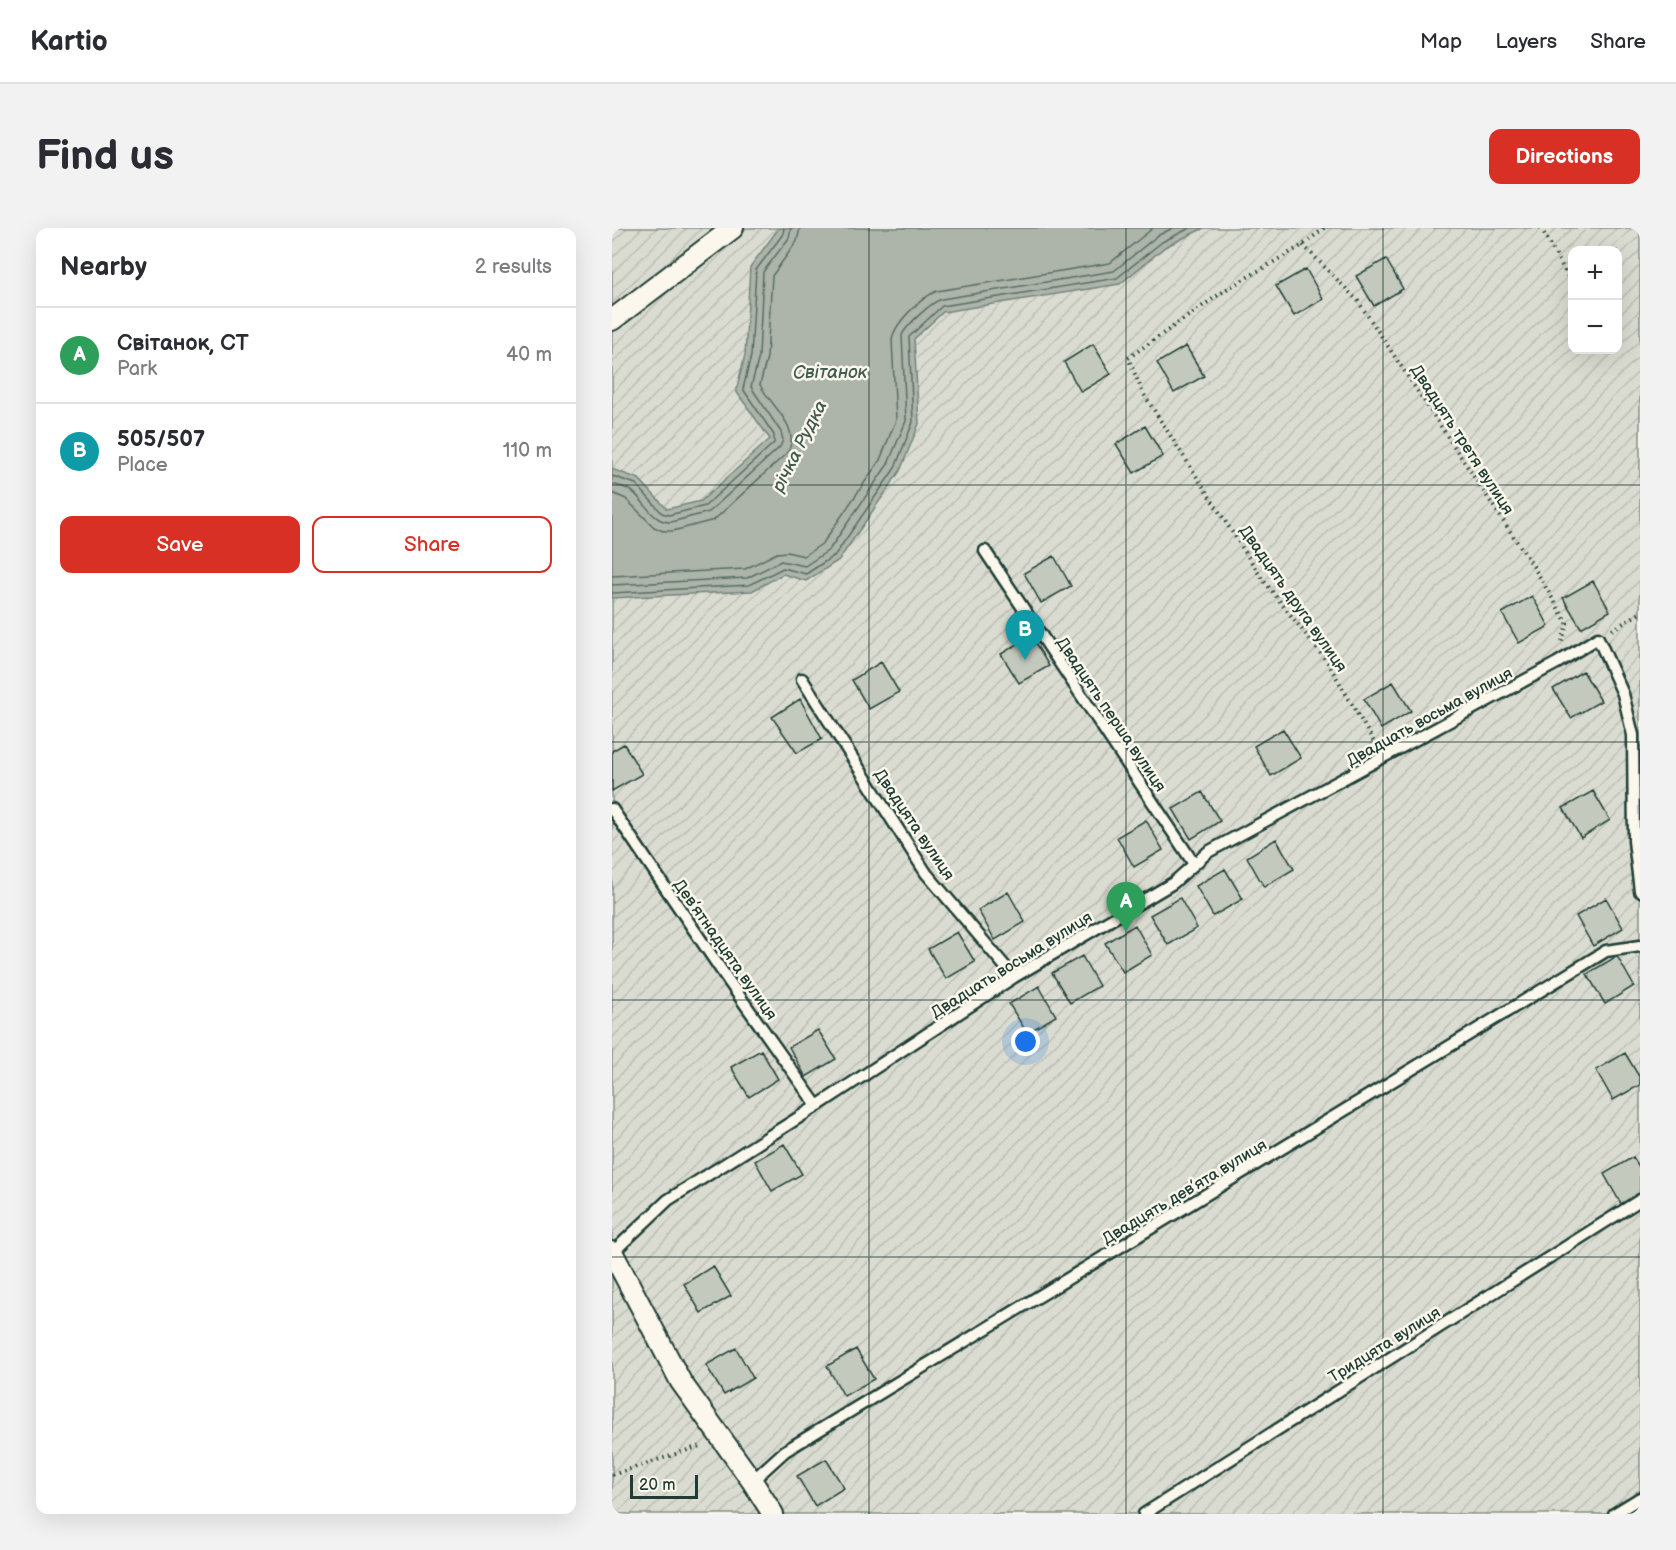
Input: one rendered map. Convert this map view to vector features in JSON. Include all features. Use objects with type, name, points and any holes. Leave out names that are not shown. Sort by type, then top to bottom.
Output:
[{"type":"street","points":[[612,320],[730,229]]},
{"type":"street","points":[[612,1253],[681,1382],[773,1514]]},
{"type":"lane","name":"Двадцять перша вулиця","points":[[985,551],[1194,864]]},
{"type":"lane","name":"Двадцать восьма вулиця","points":[[612,1253],[668,1200],[1014,977],[1173,883],[1208,852],[1599,638]]},
{"type":"lane","points":[[1599,638],[1623,694],[1633,735],[1634,841],[1640,891]]},
{"type":"lane","name":"Двадцята вулиця","points":[[802,679],[926,873],[1014,977]]},
{"type":"lane","name":"Дев’ятнадцята вулиця","points":[[612,809],[817,1106]]},
{"type":"lane","name":"Двадцять дев’ята вулиця","points":[[752,1481],[785,1451],[1606,951],[1640,946]]},
{"type":"lane","name":"Тридцята вулиця","points":[[1144,1514],[1640,1200]]},
{"type":"lane","points":[[1614,1514],[1640,1498]]},
{"type":"path","points":[[1303,245],[1324,228]]},
{"type":"path","points":[[1541,228],[1568,277]]},
{"type":"path","name":"Двадцять друга вулиця","points":[[1303,245],[1227,290],[1128,358],[1143,393],[1261,577],[1328,663],[1383,758]]},
{"type":"path","name":"Двадцять третя вулиця","points":[[1303,245],[1358,301],[1533,566],[1567,623],[1557,663]]},
{"type":"path","points":[[1599,638],[1640,614]]},
{"type":"path","points":[[612,1475],[722,1439]]},
{"type":"shaded area","points":[[612,228],[1640,228],[1640,1514],[612,1514]]},
{"type":"water","name":"Світанок","points":[[779,228],[1204,228],[1165,247],[1120,284],[943,312],[914,339],[919,424],[900,471],[839,560],[806,581],[783,574],[752,591],[612,598],[612,469],[639,479],[667,509],[701,501],[770,439],[736,391],[745,355],[750,267]]},
{"type":"building","points":[[1386,259],[1403,289],[1374,306],[1356,276]]},
{"type":"building","points":[[1306,269],[1323,299],[1294,316],[1276,286]]},
{"type":"building","points":[[1093,344],[1111,374],[1081,392],[1064,362]]},
{"type":"building","points":[[1186,346],[1204,376],[1174,393],[1157,363]]},
{"type":"building","points":[[1145,426],[1163,456],[1134,473],[1116,444]]},
{"type":"building","points":[[1054,556],[1071,586],[1041,603],[1024,573]]},
{"type":"building","points":[[1593,581],[1610,611],[1581,628],[1563,598]]},
{"type":"building","points":[[1532,596],[1549,626],[1519,643],[1502,613]]},
{"type":"building","points":[[1031,636],[1049,666],[1019,683],[1001,654]]},
{"type":"building","points":[[881,662],[899,692],[869,709],[852,680]]},
{"type":"building","points":[[1583,671],[1601,701],[1571,718],[1553,689]]},
{"type":"building","points":[[1393,682],[1411,711],[1381,729],[1364,699]]},
{"type":"building","points":[[800,699],[822,739],[797,753],[772,717]]},
{"type":"building","points":[[1283,729],[1301,758],[1271,776],[1254,746]]},
{"type":"building","points":[[624,744],[642,774],[612,791],[612,751]]},
{"type":"building","points":[[1593,791],[1610,820],[1581,838],[1563,808]]},
{"type":"building","points":[[1202,792],[1220,821],[1191,839],[1173,809]]},
{"type":"building","points":[[1146,820],[1163,850],[1134,867],[1117,837]]},
{"type":"building","points":[[1276,839],[1294,869],[1264,887],[1247,857]]},
{"type":"building","points":[[1225,869],[1243,899],[1213,916],[1196,886]]},
{"type":"building","points":[[1008,892],[1025,922],[995,940],[978,910]]},
{"type":"building","points":[[1180,898],[1197,928],[1168,945],[1150,915]]},
{"type":"building","points":[[1606,898],[1623,928],[1593,946],[1576,916]]},
{"type":"building","points":[[1135,925],[1152,955],[1123,972],[1105,943]]},
{"type":"building","points":[[957,932],[975,962],[946,979],[928,949]]},
{"type":"building","points":[[1082,956],[1099,986],[1070,1003],[1052,973]]},
{"type":"building","points":[[1617,956],[1634,986],[1605,1004],[1587,974]]},
{"type":"building","points":[[1039,986],[1056,1016],[1027,1033],[1009,1004]]},
{"type":"building","points":[[818,1030],[836,1059],[806,1077],[789,1047]]},
{"type":"building","points":[[761,1050],[778,1079],[749,1097],[731,1067]]},
{"type":"building","points":[[1625,1053],[1640,1078],[1640,1085],[1613,1100],[1596,1070]]},
{"type":"building","points":[[784,1144],[802,1174],[772,1191],[755,1161]]},
{"type":"building","points":[[1633,1157],[1640,1168],[1640,1193],[1621,1204],[1604,1174]]},
{"type":"building","points":[[713,1266],[731,1296],[701,1313],[684,1284]]},
{"type":"building","points":[[736,1348],[753,1378],[724,1395],[706,1365]]},
{"type":"building","points":[[856,1349],[874,1379],[844,1396],[827,1366]]},
{"type":"building","points":[[826,1459],[844,1488],[815,1506],[797,1476]]},
{"type":"place","name":"505/507","points":[[1025,660]]},
{"type":"place","name":"Світанок, СТ","points":[[1126,932]]},
{"type":"water label","name":"річка Рудка","points":[[799,446]]}]
